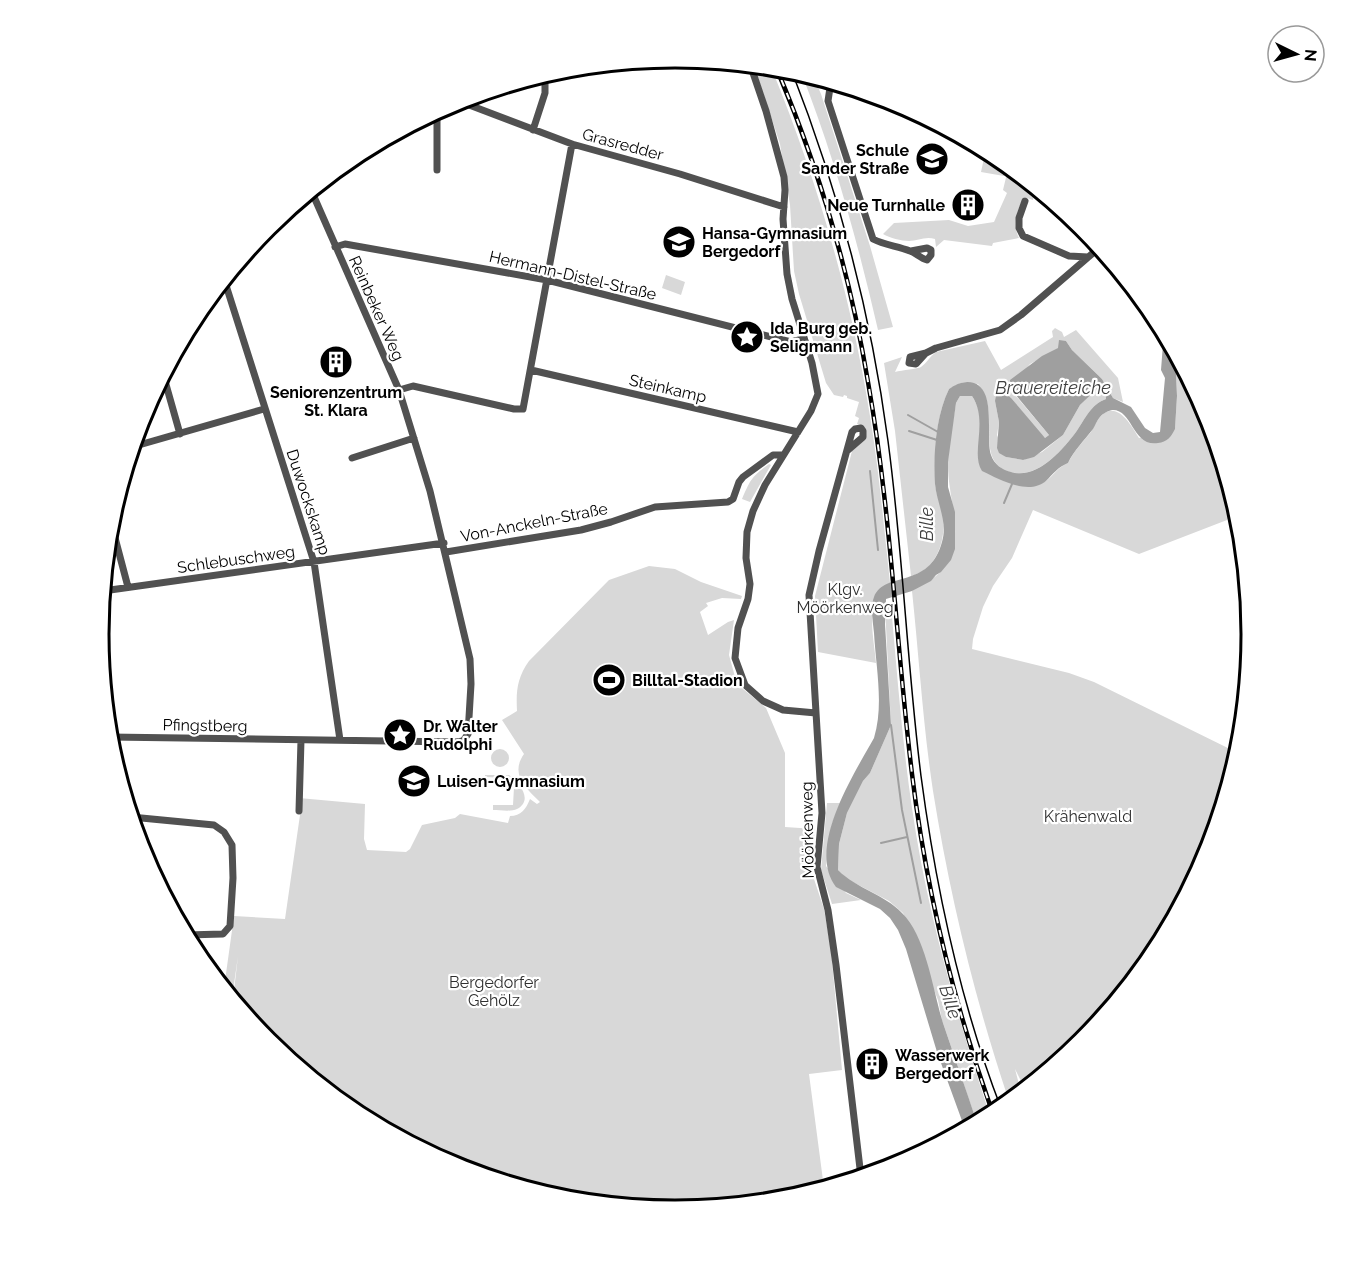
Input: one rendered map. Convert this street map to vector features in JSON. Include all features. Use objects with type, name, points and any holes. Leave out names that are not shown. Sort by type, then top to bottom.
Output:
[{"type":"street","points":[[753,73],[784,177],[787,274],[792,300],[815,373],[819,394],[816,403],[783,455],[753,511],[747,532],[746,558],[750,585],[737,635],[735,658],[745,685],[763,701],[783,710],[816,713]]},
{"type":"street","points":[[532,130],[545,93],[545,83]]},
{"type":"street","points":[[830,90],[828,101],[873,238],[881,243],[911,251]]},
{"type":"street","name":"Grasredder","points":[[471,106],[572,144],[680,174],[784,207]]},
{"type":"street","points":[[437,121],[437,170]]},
{"type":"street","points":[[399,390],[413,386],[514,409],[524,408],[572,144]]},
{"type":"street","name":"Reinbeker Weg","points":[[314,198],[399,390],[430,491],[471,659],[469,731]]},
{"type":"street","points":[[1025,201],[1021,208],[1018,228],[1023,236],[1069,256],[1088,257]]},
{"type":"street","name":"Hermann-Distel-Straße","points":[[335,248],[345,244],[547,280],[791,342],[803,339]]},
{"type":"street","points":[[926,353],[936,348],[1000,330],[1021,315],[1094,252]]},
{"type":"street","name":"Duwockskamp","points":[[227,288],[314,561],[340,740]]},
{"type":"street","name":"Steinkamp","points":[[531,370],[798,432]]},
{"type":"street","points":[[166,385],[180,434]]},
{"type":"street","points":[[142,444],[264,409]]},
{"type":"street","name":"Möörkenweg","points":[[858,428],[852,432],[809,595],[822,813],[817,867],[828,910],[836,965],[860,1168]]},
{"type":"street","points":[[352,458],[414,438]]},
{"type":"street","name":"Von-Anckeln-Straße","points":[[446,552],[581,530],[655,507],[728,502],[733,500],[743,477],[773,455],[783,455]]},
{"type":"street","name":"Schlebuschweg","points":[[111,590],[444,543]]},
{"type":"street","points":[[116,545],[128,587]]},
{"type":"street","name":"Pfingstberg","points":[[119,737],[461,741],[466,738],[469,731]]},
{"type":"street","points":[[299,811],[301,740]]},
{"type":"street","points":[[140,817],[214,825],[224,832],[232,845],[233,878],[230,926],[224,934],[196,935]]},
{"type":"green space","name":"Klgv. Möörkenweg","points":[[757,73],[775,76],[788,109],[831,238],[862,371],[876,457],[890,583],[876,597],[873,607],[872,630],[876,663],[818,652],[815,596],[852,451],[866,439],[865,427],[857,424],[859,418],[855,416],[859,402],[844,395],[843,397],[834,395],[826,383],[799,294],[794,271],[790,205],[780,144]]},
{"type":"green space","points":[[805,83],[818,86],[821,94],[870,246],[893,327],[878,330],[844,200]]},
{"type":"green space","points":[[984,160],[1004,173],[1004,176],[981,172]]},
{"type":"green space","points":[[1007,175],[1034,196],[1033,200],[1024,197],[1017,212],[1016,228],[1019,238],[993,243],[992,246],[944,240],[936,247],[935,239],[906,241],[883,234],[894,223],[949,220],[968,226],[994,222],[1007,193],[1003,190]]},
{"type":"green space","points":[[666,275],[685,282],[681,295],[662,288]]},
{"type":"green space","points":[[1055,328],[1062,332],[1064,337],[1076,330],[1118,378],[1123,402],[1113,398],[1102,379],[1072,350],[1066,341],[1060,344],[1059,348],[1030,364],[1010,389],[1049,435],[1045,438],[1042,436],[1012,399],[995,401],[999,422],[997,435],[1006,457],[1023,460],[1042,452],[1063,435],[1080,405],[1097,389],[1105,389],[1106,399],[1092,408],[1070,440],[1048,462],[1029,472],[1020,473],[1010,472],[999,466],[992,457],[988,408],[985,395],[978,384],[963,382],[949,389],[939,422],[935,457],[935,485],[943,517],[943,536],[933,561],[920,573],[911,576],[895,431],[884,363],[902,357],[895,372],[917,368],[921,367],[936,352],[985,341],[1001,370],[1053,337],[1052,331]]},
{"type":"green space","name":"Krähenwald","points":[[1176,370],[1198,417],[1211,452],[1222,487],[1229,517],[1227,520],[1139,554],[1033,510],[1012,558],[993,586],[983,607],[973,639],[972,649],[1069,673],[1094,682],[1229,749],[1222,780],[1198,850],[1183,884],[1146,948],[1101,1007],[1048,1059],[1021,1082],[1015,1069],[1019,1084],[1006,1092],[974,986],[940,831],[926,741],[912,591],[942,570],[954,546],[955,532],[948,456],[956,403],[960,396],[972,396],[976,403],[981,435],[978,459],[1020,484],[1038,485],[1068,463],[1100,418],[1107,412],[1113,411],[1123,416],[1139,438],[1175,429]]},
{"type":"green space","points":[[769,464],[771,465],[750,502],[742,499],[752,479]]},
{"type":"green space","name":"Bergedorfer Gehölz","points":[[649,566],[675,569],[701,582],[742,596],[741,599],[722,598],[706,603],[708,606],[700,612],[708,635],[734,620],[729,655],[737,684],[766,708],[785,753],[785,827],[815,829],[812,857],[813,876],[824,909],[831,950],[842,1070],[809,1074],[823,1179],[749,1195],[675,1200],[601,1195],[565,1189],[493,1169],[458,1156],[392,1124],[330,1083],[275,1034],[234,988],[238,956],[234,987],[225,977],[234,916],[285,919],[300,815],[299,798],[365,804],[364,839],[367,850],[406,852],[410,849],[422,825],[455,818],[460,814],[508,823],[510,816],[523,811],[530,799],[537,804],[540,802],[521,780],[518,768],[524,754],[502,720],[517,711],[517,691],[522,673],[529,661],[609,580]]},
{"type":"green space","points":[[891,605],[905,757],[918,847],[944,963],[987,1105],[974,1114],[942,1020],[938,1000],[903,913],[889,901],[847,879],[838,870],[839,844],[847,813],[863,781],[870,773],[891,725],[885,607]]},
{"type":"green space","points":[[496,749],[504,749],[509,754],[507,765],[496,767],[491,762],[491,754]]},
{"type":"green space","points":[[485,775],[509,775],[513,778],[525,796],[522,805],[512,810],[493,810],[493,805],[513,805],[514,787],[508,786],[508,778],[485,777]]},
{"type":"green space","points":[[827,803],[840,803],[832,824],[826,866],[846,893],[861,900],[832,904],[821,870]]},
{"type":"water","name":"Brauereiteiche","points":[[1059,340],[1066,341],[1072,350],[1102,379],[1113,398],[1131,407],[1145,428],[1153,433],[1160,432],[1165,378],[1161,370],[1163,347],[1176,370],[1175,429],[1170,437],[1158,443],[1149,443],[1138,434],[1124,415],[1119,411],[1110,410],[1099,418],[1068,463],[1046,481],[1031,487],[1014,485],[982,471],[978,455],[977,406],[972,396],[960,396],[956,403],[948,462],[948,487],[955,512],[955,549],[951,560],[931,581],[912,591],[886,599],[885,624],[891,725],[870,773],[863,781],[847,813],[839,844],[838,870],[845,877],[895,906],[917,935],[928,965],[943,1023],[974,1114],[962,1121],[937,1052],[906,949],[898,930],[880,909],[836,887],[828,871],[826,852],[836,811],[874,738],[877,725],[878,686],[872,615],[874,597],[887,584],[918,573],[927,567],[936,557],[942,542],[944,527],[935,484],[936,435],[949,389],[967,382],[974,383],[981,388],[986,395],[988,405],[989,447],[992,458],[1008,471],[1020,473],[1030,472],[1048,462],[1076,432],[1092,408],[1106,399],[1105,389],[1097,389],[1080,405],[1063,435],[1034,457],[1023,460],[1006,457],[999,453],[997,448],[999,422],[995,401],[996,396],[1003,391],[1045,438],[1049,435],[1010,388],[1010,380],[1042,356],[1058,348]]},
{"type":"waterway","points":[[908,415],[938,432]]},
{"type":"waterway","points":[[909,431],[937,440]]},
{"type":"waterway","points":[[870,471],[878,550]]},
{"type":"waterway","points":[[1004,503],[1012,484]]},
{"type":"waterway","points":[[888,725],[891,725],[902,810],[921,903]]},
{"type":"waterway","points":[[881,843],[907,837]]},
{"type":"tram line","points":[[795,81],[838,206],[872,346],[888,441],[898,525],[916,734],[934,861],[951,945],[973,1027],[997,1098]]},
{"type":"railway","points":[[780,77],[806,144],[831,222],[861,342],[882,479],[906,725],[925,860],[954,988],[989,1104]]},
{"type":"place","name":"Schule Sander Straße","points":[[932,159]]},
{"type":"place","name":"Neue Turnhalle","points":[[968,205]]},
{"type":"place","name":"Hansa-Gymnasium Bergedorf","points":[[679,242]]},
{"type":"place","name":"Ida Burg geb. Seligmann","points":[[747,337]]},
{"type":"place","name":"Seniorenzentrum St. Klara","points":[[336,362]]},
{"type":"place","name":"Billtal-Stadion","points":[[609,680]]},
{"type":"place","name":"Dr. Walter Rudolphi","points":[[400,735]]},
{"type":"place","name":"Luisen-Gymnasium","points":[[414,781]]},
{"type":"place","name":"Wasserwerk Bergedorf","points":[[872,1064]]},
{"type":"water label","name":"Bille","points":[[927,524]]},
{"type":"water label","name":"Bille","points":[[950,1002]]}]
